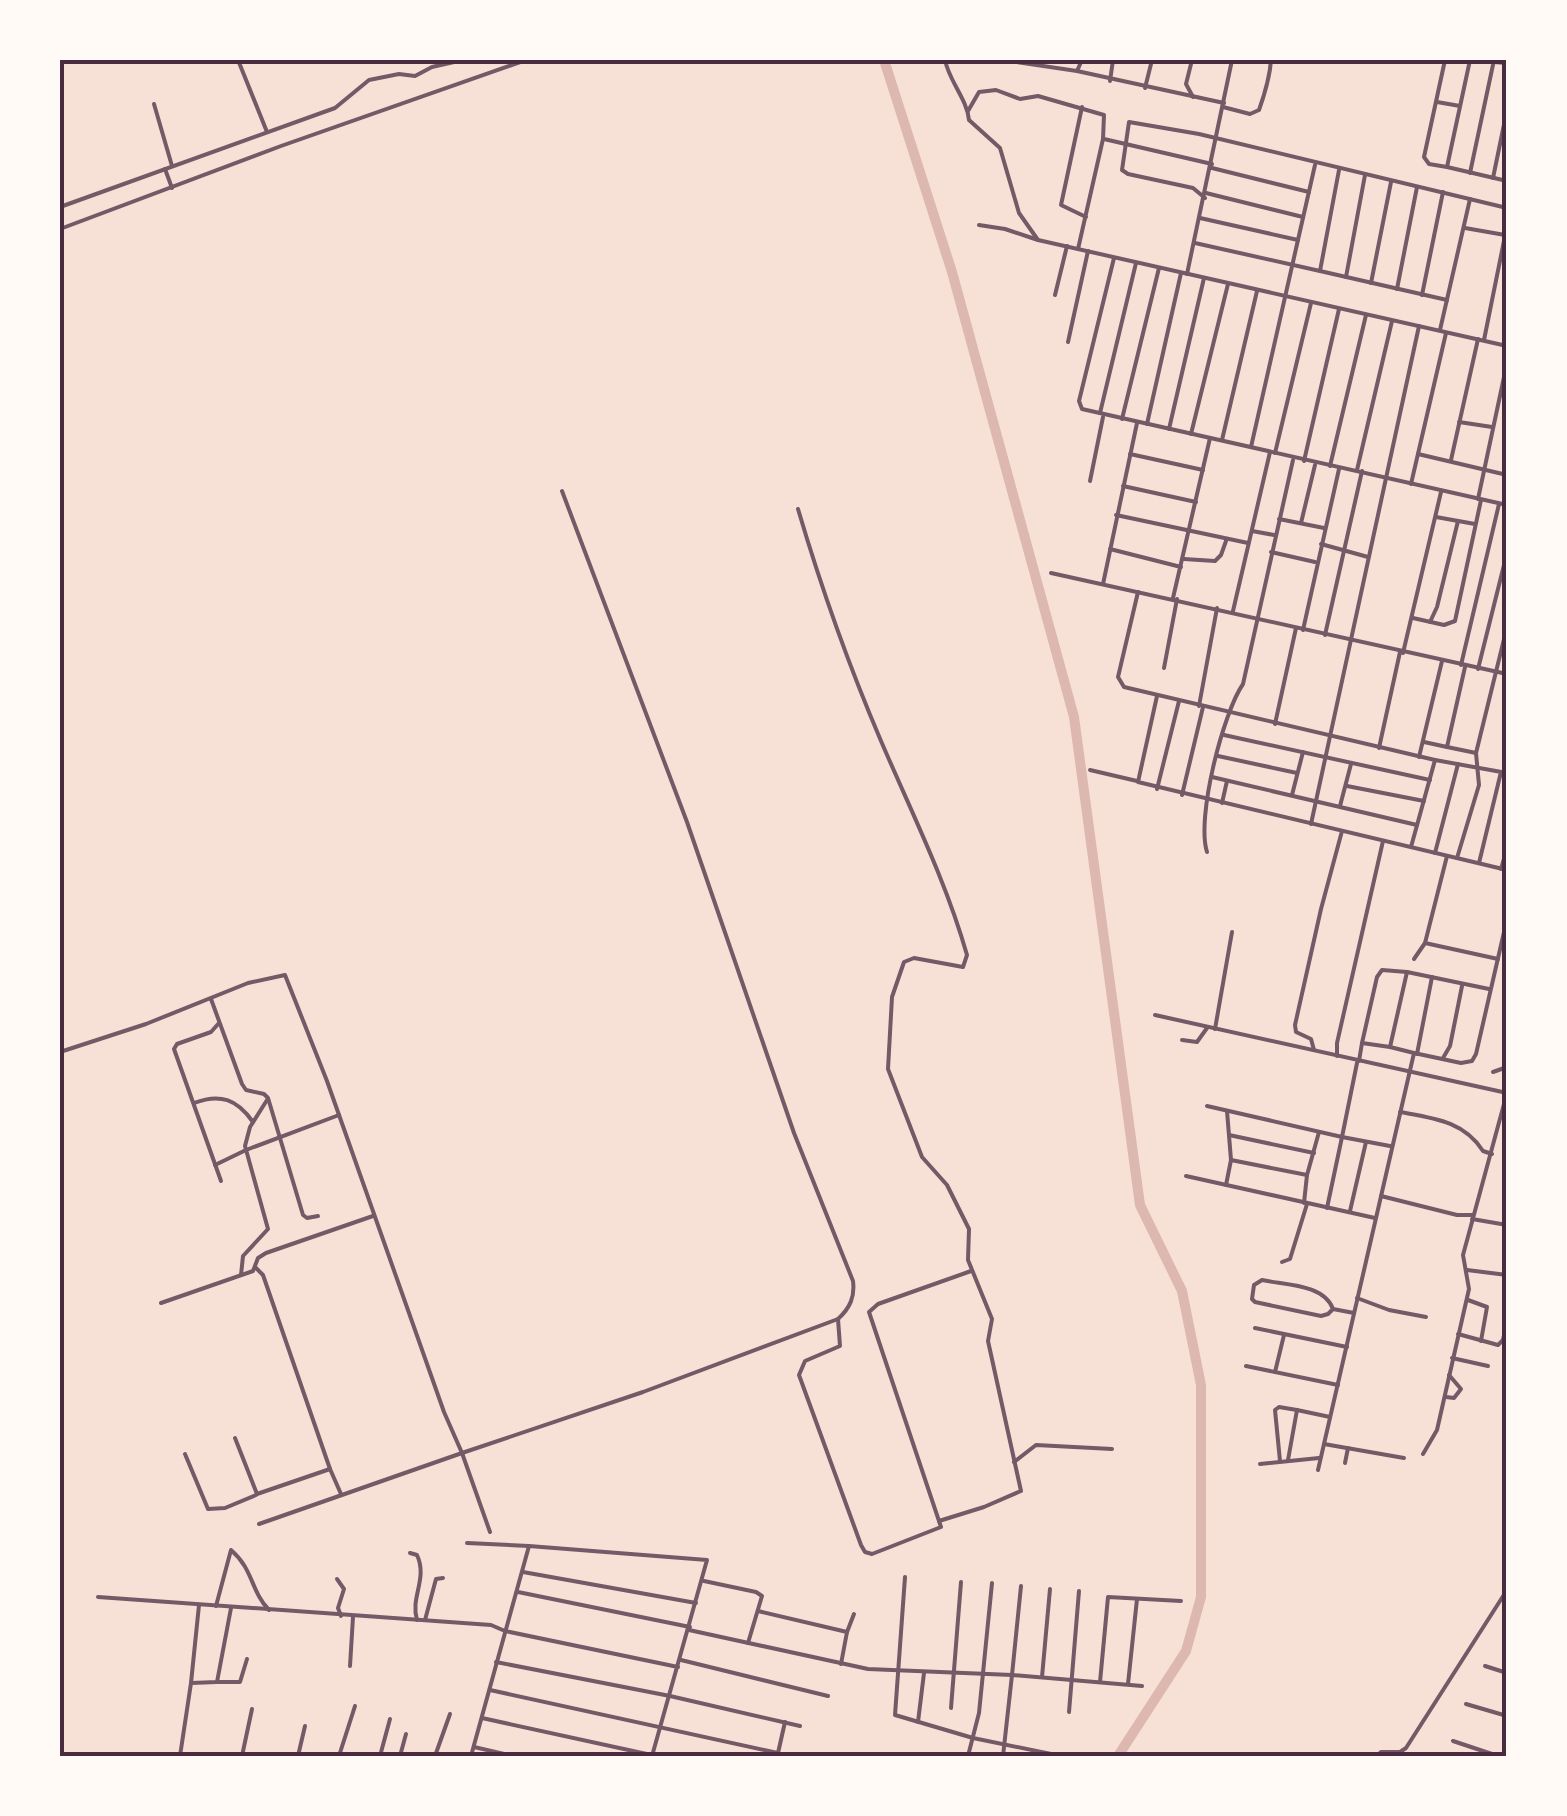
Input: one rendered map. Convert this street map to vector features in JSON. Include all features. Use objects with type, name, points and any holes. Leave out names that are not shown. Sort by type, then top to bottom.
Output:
[{"type":"street","points":[[238,60],[267,132]]},
{"type":"street","points":[[60,207],[342,105],[369,80],[400,74],[416,76],[432,67],[464,60]]},
{"type":"street","points":[[60,229],[526,60]]},
{"type":"street","points":[[944,60],[971,123],[1000,148],[1014,200],[1038,240]]},
{"type":"street","points":[[1003,60],[1076,71],[1250,114],[1258,110],[1270,76],[1271,60]]},
{"type":"street","points":[[1076,71],[1082,60]]},
{"type":"street","points":[[1110,81],[1113,60]]},
{"type":"street","points":[[1145,88],[1152,60]]},
{"type":"street","points":[[1192,60],[1186,84],[1194,98]]},
{"type":"street","points":[[1146,425],[1195,243],[1232,60]]},
{"type":"street","points":[[1445,60],[1424,160],[1507,181]]},
{"type":"street","points":[[1448,167],[1470,60]]},
{"type":"street","points":[[1470,173],[1494,61],[1507,63]]},
{"type":"street","points":[[968,111],[979,92],[987,89],[1020,99],[1038,96],[1104,115],[1103,139],[1078,249]]},
{"type":"street","points":[[1436,102],[1460,106]]},
{"type":"street","points":[[154,104],[172,166]]},
{"type":"street","points":[[1082,107],[1061,205],[1086,217]]},
{"type":"street","points":[[1493,178],[1507,110]]},
{"type":"street","points":[[1304,217],[1205,196],[1194,188],[1125,172],[1122,168],[1127,124],[1131,121],[1507,208]]},
{"type":"street","points":[[1103,139],[1309,192]]},
{"type":"street","points":[[1251,447],[1315,165]]},
{"type":"street","points":[[165,169],[172,188]]},
{"type":"street","points":[[1320,271],[1339,170]]},
{"type":"street","points":[[1346,277],[1365,176]]},
{"type":"street","points":[[1371,283],[1391,182]]},
{"type":"street","points":[[1397,289],[1416,187]]},
{"type":"street","points":[[1422,295],[1443,192]]},
{"type":"street","points":[[1411,484],[1446,300],[1470,199]]},
{"type":"street","points":[[1200,218],[1298,240]]},
{"type":"street","points":[[979,226],[1006,229],[1088,252],[1507,346]]},
{"type":"street","points":[[1451,460],[1507,226]]},
{"type":"street","points":[[1463,227],[1505,235]]},
{"type":"street","points":[[1195,243],[1446,300]]},
{"type":"street","points":[[1056,296],[1067,246]]},
{"type":"street","points":[[1068,342],[1088,252]]},
{"type":"street","points":[[1114,258],[1079,401],[1082,410],[1507,505]]},
{"type":"street","points":[[1090,481],[1136,263]]},
{"type":"street","points":[[1121,420],[1159,268]]},
{"type":"street","points":[[1168,430],[1204,278]]},
{"type":"street","points":[[1191,434],[1228,284]]},
{"type":"street","points":[[1222,440],[1257,291]]},
{"type":"street","points":[[1233,611],[1311,303]]},
{"type":"street","points":[[1304,460],[1339,309]]},
{"type":"street","points":[[1330,466],[1366,316]]},
{"type":"street","points":[[1326,635],[1392,321]]},
{"type":"street","points":[[1311,824],[1419,326]]},
{"type":"street","points":[[1413,618],[1449,625],[1455,622],[1507,364]]},
{"type":"street","points":[[1459,422],[1492,427]]},
{"type":"street","points":[[1103,584],[1136,423]]},
{"type":"street","points":[[1164,668],[1210,438]]},
{"type":"street","points":[[1130,454],[1203,470]]},
{"type":"street","points":[[1418,454],[1507,474]]},
{"type":"street","points":[[1207,852],[1203,833],[1206,800],[1228,713],[1243,684],[1293,458]]},
{"type":"street","points":[[1302,524],[1316,463]]},
{"type":"street","points":[[1275,724],[1340,468]]},
{"type":"street","points":[[1123,486],[1196,502]]},
{"type":"street","points":[[259,1524],[643,1392],[838,1320],[853,1298],[853,1281],[794,1133],[686,822],[562,491]]},
{"type":"street","points":[[1379,748],[1441,491]]},
{"type":"street","points":[[1446,747],[1500,504]]},
{"type":"street","points":[[798,509],[825,595],[967,955],[962,967],[914,958],[904,962],[892,1001],[888,1069],[922,1157],[947,1186],[969,1229],[967,1253],[992,1319],[988,1341],[1021,1491],[939,1521]]},
{"type":"street","points":[[1116,514],[1249,543]]},
{"type":"street","points":[[1436,516],[1475,524]]},
{"type":"street","points":[[1279,519],[1325,528]]},
{"type":"street","points":[[1430,622],[1458,521]]},
{"type":"street","points":[[1252,531],[1274,535]]},
{"type":"street","points":[[1184,559],[1215,561],[1222,555],[1226,539]]},
{"type":"street","points":[[1321,544],[1368,556]]},
{"type":"street","points":[[1110,549],[1182,567]]},
{"type":"street","points":[[1271,552],[1317,563]]},
{"type":"street","points":[[1478,668],[1507,553]]},
{"type":"street","points":[[1051,573],[1507,674]]},
{"type":"street","points":[[1138,592],[1118,677],[1124,687],[1379,748],[1504,773],[1479,864]]},
{"type":"street","points":[[1182,794],[1218,608]]},
{"type":"street","points":[[1270,631],[1276,622]]},
{"type":"street","points":[[1457,858],[1479,785],[1476,754],[1507,627]]},
{"type":"street","points":[[1419,757],[1442,661]]},
{"type":"street","points":[[1137,781],[1157,696]]},
{"type":"street","points":[[1157,789],[1179,701]]},
{"type":"street","points":[[1224,734],[1430,780]]},
{"type":"street","points":[[1424,742],[1476,754]]},
{"type":"street","points":[[1292,795],[1303,752]]},
{"type":"street","points":[[1218,756],[1297,773]]},
{"type":"street","points":[[1410,847],[1436,760]]},
{"type":"street","points":[[1340,806],[1352,764]]},
{"type":"street","points":[[1435,854],[1458,764]]},
{"type":"street","points":[[1090,770],[1504,870],[1507,848]]},
{"type":"street","points":[[1212,777],[1417,825]]},
{"type":"street","points":[[1222,803],[1227,781]]},
{"type":"street","points":[[1347,786],[1424,802]]},
{"type":"street","points":[[1285,1043],[1296,1032],[1315,934],[1342,831]]},
{"type":"street","points":[[1337,1056],[1383,841]]},
{"type":"street","points":[[1414,959],[1424,943],[1447,856]]},
{"type":"street","points":[[1362,1042],[1461,1063],[1472,1061],[1507,919]]},
{"type":"street","points":[[1215,1029],[1232,932]]},
{"type":"street","points":[[1424,943],[1498,959]]},
{"type":"street","points":[[1327,1208],[1380,973],[1386,968],[1490,989]]},
{"type":"street","points":[[1390,1048],[1407,972]]},
{"type":"street","points":[[60,1052],[248,983],[285,975],[490,1532]]},
{"type":"street","points":[[1318,1470],[1432,977]]},
{"type":"street","points":[[1443,1058],[1450,1046],[1463,983]]},
{"type":"street","points":[[211,999],[246,1090],[268,1098],[303,1215],[318,1216]]},
{"type":"street","points":[[1155,1015],[1507,1093],[1462,1255],[1470,1284],[1436,1434],[1423,1454]]},
{"type":"street","points":[[220,1022],[211,1032],[174,1048],[221,1181]]},
{"type":"street","points":[[1182,1040],[1197,1042],[1207,1028]]},
{"type":"street","points":[[1296,1032],[1311,1039],[1314,1050]]},
{"type":"street","points":[[1493,1072],[1507,1067]]},
{"type":"street","points":[[238,1099],[246,1090]]},
{"type":"street","points":[[194,1103],[217,1096],[238,1099],[253,1122]]},
{"type":"street","points":[[241,1275],[243,1256],[268,1229],[246,1150],[246,1134],[268,1098]]},
{"type":"street","points":[[1206,1106],[1392,1147]]},
{"type":"street","points":[[1226,1184],[1231,1160],[1228,1111]]},
{"type":"street","points":[[1400,1112],[1450,1122],[1474,1136],[1483,1151],[1492,1154]]},
{"type":"street","points":[[215,1165],[339,1116]]},
{"type":"street","points":[[1282,1262],[1290,1259],[1306,1204],[1307,1175],[1319,1132]]},
{"type":"street","points":[[1229,1134],[1314,1153]]},
{"type":"street","points":[[1350,1213],[1366,1142]]},
{"type":"street","points":[[1231,1160],[1307,1175]]},
{"type":"street","points":[[1186,1176],[1375,1218]]},
{"type":"street","points":[[1380,1196],[1507,1225]]},
{"type":"street","points":[[256,1268],[258,1258],[266,1254],[373,1216]]},
{"type":"street","points":[[161,1304],[256,1268]]},
{"type":"street","points":[[256,1268],[263,1274],[341,1495]]},
{"type":"street","points":[[838,1320],[840,1346],[805,1361],[799,1375],[860,1545],[868,1553],[879,1552],[941,1528],[868,1315],[878,1304],[972,1270]]},
{"type":"street","points":[[1466,1270],[1507,1275]]},
{"type":"street","points":[[1262,1280],[1320,1292],[1327,1296],[1333,1309],[1320,1316],[1258,1303],[1252,1296],[1256,1282],[1262,1280]]},
{"type":"street","points":[[1358,1298],[1389,1310],[1426,1317]]},
{"type":"street","points":[[1467,1300],[1487,1307],[1480,1341]]},
{"type":"street","points":[[1333,1309],[1354,1314]]},
{"type":"street","points":[[1458,1334],[1500,1344],[1507,1321]]},
{"type":"street","points":[[1256,1328],[1348,1347]]},
{"type":"street","points":[[1274,1372],[1284,1334]]},
{"type":"street","points":[[1452,1358],[1488,1366]]},
{"type":"street","points":[[1246,1366],[1338,1385]]},
{"type":"street","points":[[1444,1396],[1453,1399],[1461,1390],[1449,1375]]},
{"type":"street","points":[[1280,1462],[1275,1410],[1279,1407],[1330,1417]]},
{"type":"street","points":[[1288,1460],[1297,1410]]},
{"type":"street","points":[[235,1438],[257,1494]]},
{"type":"street","points":[[1324,1444],[1404,1458]]},
{"type":"street","points":[[1014,1462],[1036,1445],[1112,1449]]},
{"type":"street","points":[[1345,1464],[1348,1448]]},
{"type":"street","points":[[186,1454],[208,1509],[225,1508],[330,1469]]},
{"type":"street","points":[[1260,1464],[1318,1458]]},
{"type":"street","points":[[467,1543],[707,1560],[654,1756],[482,1718]]},
{"type":"street","points":[[472,1756],[529,1546]]},
{"type":"street","points":[[216,1606],[231,1550],[248,1567],[258,1597],[270,1610]]},
{"type":"street","points":[[410,1552],[419,1558],[422,1572],[414,1607],[417,1620]]},
{"type":"street","points":[[522,1572],[696,1603]]},
{"type":"street","points":[[904,1577],[894,1714],[973,1738],[1061,1756]]},
{"type":"street","points":[[425,1620],[436,1579],[443,1578]]},
{"type":"street","points":[[337,1579],[344,1590],[338,1608],[341,1616]]},
{"type":"street","points":[[702,1580],[760,1594],[748,1643]]},
{"type":"street","points":[[950,1708],[961,1582]]},
{"type":"street","points":[[968,1756],[983,1672],[992,1583]]},
{"type":"street","points":[[1002,1756],[1021,1586]]},
{"type":"street","points":[[1042,1677],[1050,1589]]},
{"type":"street","points":[[1377,1756],[1406,1748],[1507,1590]]},
{"type":"street","points":[[517,1592],[874,1670],[983,1672],[1142,1686]]},
{"type":"street","points":[[1069,1712],[1079,1592]]},
{"type":"street","points":[[98,1597],[492,1624],[505,1631],[678,1668]]},
{"type":"street","points":[[1100,1682],[1107,1598],[1180,1601]]},
{"type":"street","points":[[1128,1684],[1137,1598]]},
{"type":"street","points":[[180,1756],[198,1605]]},
{"type":"street","points":[[217,1682],[231,1606]]},
{"type":"street","points":[[758,1611],[847,1632]]},
{"type":"street","points":[[840,1664],[854,1614]]},
{"type":"street","points":[[350,1666],[353,1616]]},
{"type":"street","points":[[191,1683],[240,1682],[246,1659]]},
{"type":"street","points":[[680,1660],[828,1696]]},
{"type":"street","points":[[496,1662],[800,1726]]},
{"type":"street","points":[[1484,1666],[1507,1672]]},
{"type":"street","points":[[918,1722],[924,1671]]},
{"type":"street","points":[[490,1690],[778,1753],[785,1722]]},
{"type":"street","points":[[1466,1704],[1507,1716]]},
{"type":"street","points":[[340,1756],[355,1706]]},
{"type":"street","points":[[242,1756],[252,1709]]},
{"type":"street","points":[[434,1756],[450,1714]]},
{"type":"street","points":[[380,1756],[390,1718]]},
{"type":"street","points":[[298,1756],[305,1726]]},
{"type":"street","points":[[400,1756],[406,1734]]},
{"type":"street","points":[[1452,1742],[1498,1756]]},
{"type":"street","points":[[474,1746],[512,1756]]},
{"type":"street","points":[[1034,1756],[1035,1748]]},
{"type":"waterway","points":[[884,60],[952,272],[1074,717],[1140,1205],[1182,1291],[1201,1385],[1201,1597],[1186,1651],[1118,1756]]}]
